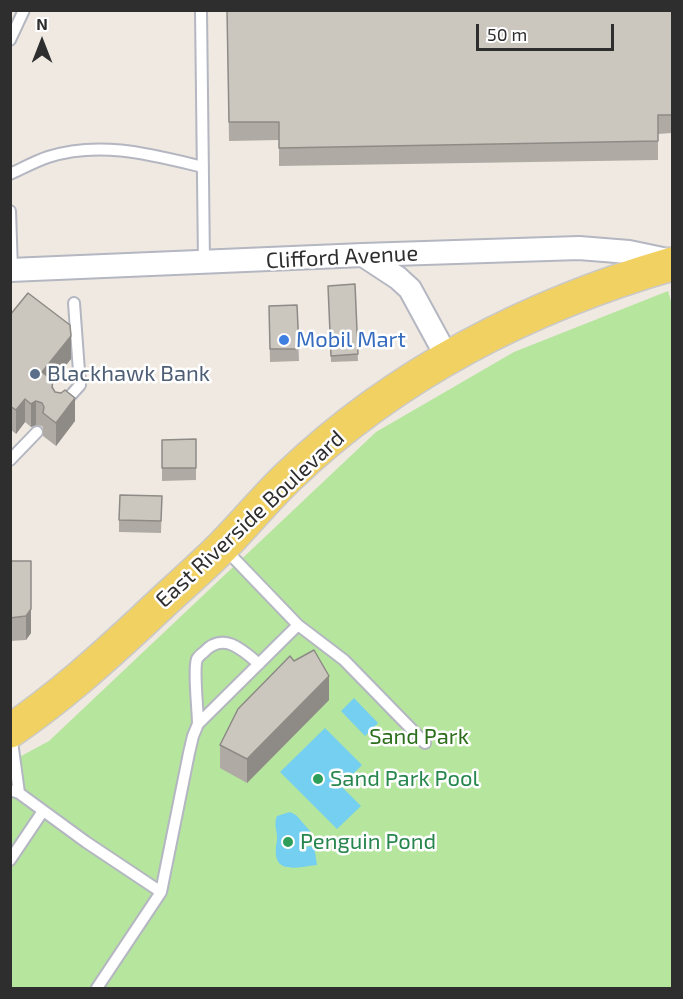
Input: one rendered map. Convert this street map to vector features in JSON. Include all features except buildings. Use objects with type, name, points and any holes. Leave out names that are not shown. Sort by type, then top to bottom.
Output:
[{"type":"main road","name":"East Riverside Boulevard","points":[[11,731],[39,712],[107,654],[222,547],[288,477],[380,401],[447,357],[541,310],[598,287],[672,263]]},
{"type":"street","name":"Clifford Avenue","points":[[11,270],[579,248],[629,252],[672,263]]},
{"type":"street","points":[[363,255],[398,278],[410,289],[447,357]]},
{"type":"lane","points":[[10,40],[24,10]]},
{"type":"lane","points":[[201,10],[204,263]]},
{"type":"lane","points":[[10,174],[49,156],[89,150],[122,149],[203,167]]},
{"type":"lane","points":[[10,211],[11,270]]},
{"type":"lane","points":[[59,409],[80,385],[74,303]]},
{"type":"lane","points":[[10,460],[37,432]]},
{"type":"lane","points":[[222,547],[298,626],[344,660],[425,743]]},
{"type":"lane","points":[[97,988],[161,892],[189,753],[198,724],[298,626]]},
{"type":"lane","points":[[198,724],[197,659],[206,648],[224,642],[243,650],[259,664]]},
{"type":"lane","points":[[11,731],[15,792],[161,892]]},
{"type":"lane","points":[[10,860],[43,811]]},
{"type":"green space","name":"Sand Park","points":[[668,291],[672,301],[672,988],[11,988],[10,762],[49,741],[376,432],[514,352]]},
{"type":"water","points":[[354,698],[378,723],[365,736],[341,711]]},
{"type":"water","name":"Sand Park Pool","points":[[325,728],[362,765],[341,786],[361,806],[337,829],[280,772]]},
{"type":"water","name":"Penguin Pond","points":[[290,812],[296,815],[310,831],[310,834],[300,844],[302,847],[314,846],[317,865],[285,867],[277,859],[276,819],[277,816]]},
{"type":"place","name":"Mobil Mart","points":[[284,340]]},
{"type":"place","name":"Blackhawk Bank","points":[[35,374]]},
{"type":"place","name":"Sand Park Pool","points":[[318,779]]},
{"type":"place","name":"Penguin Pond","points":[[288,842]]}]
